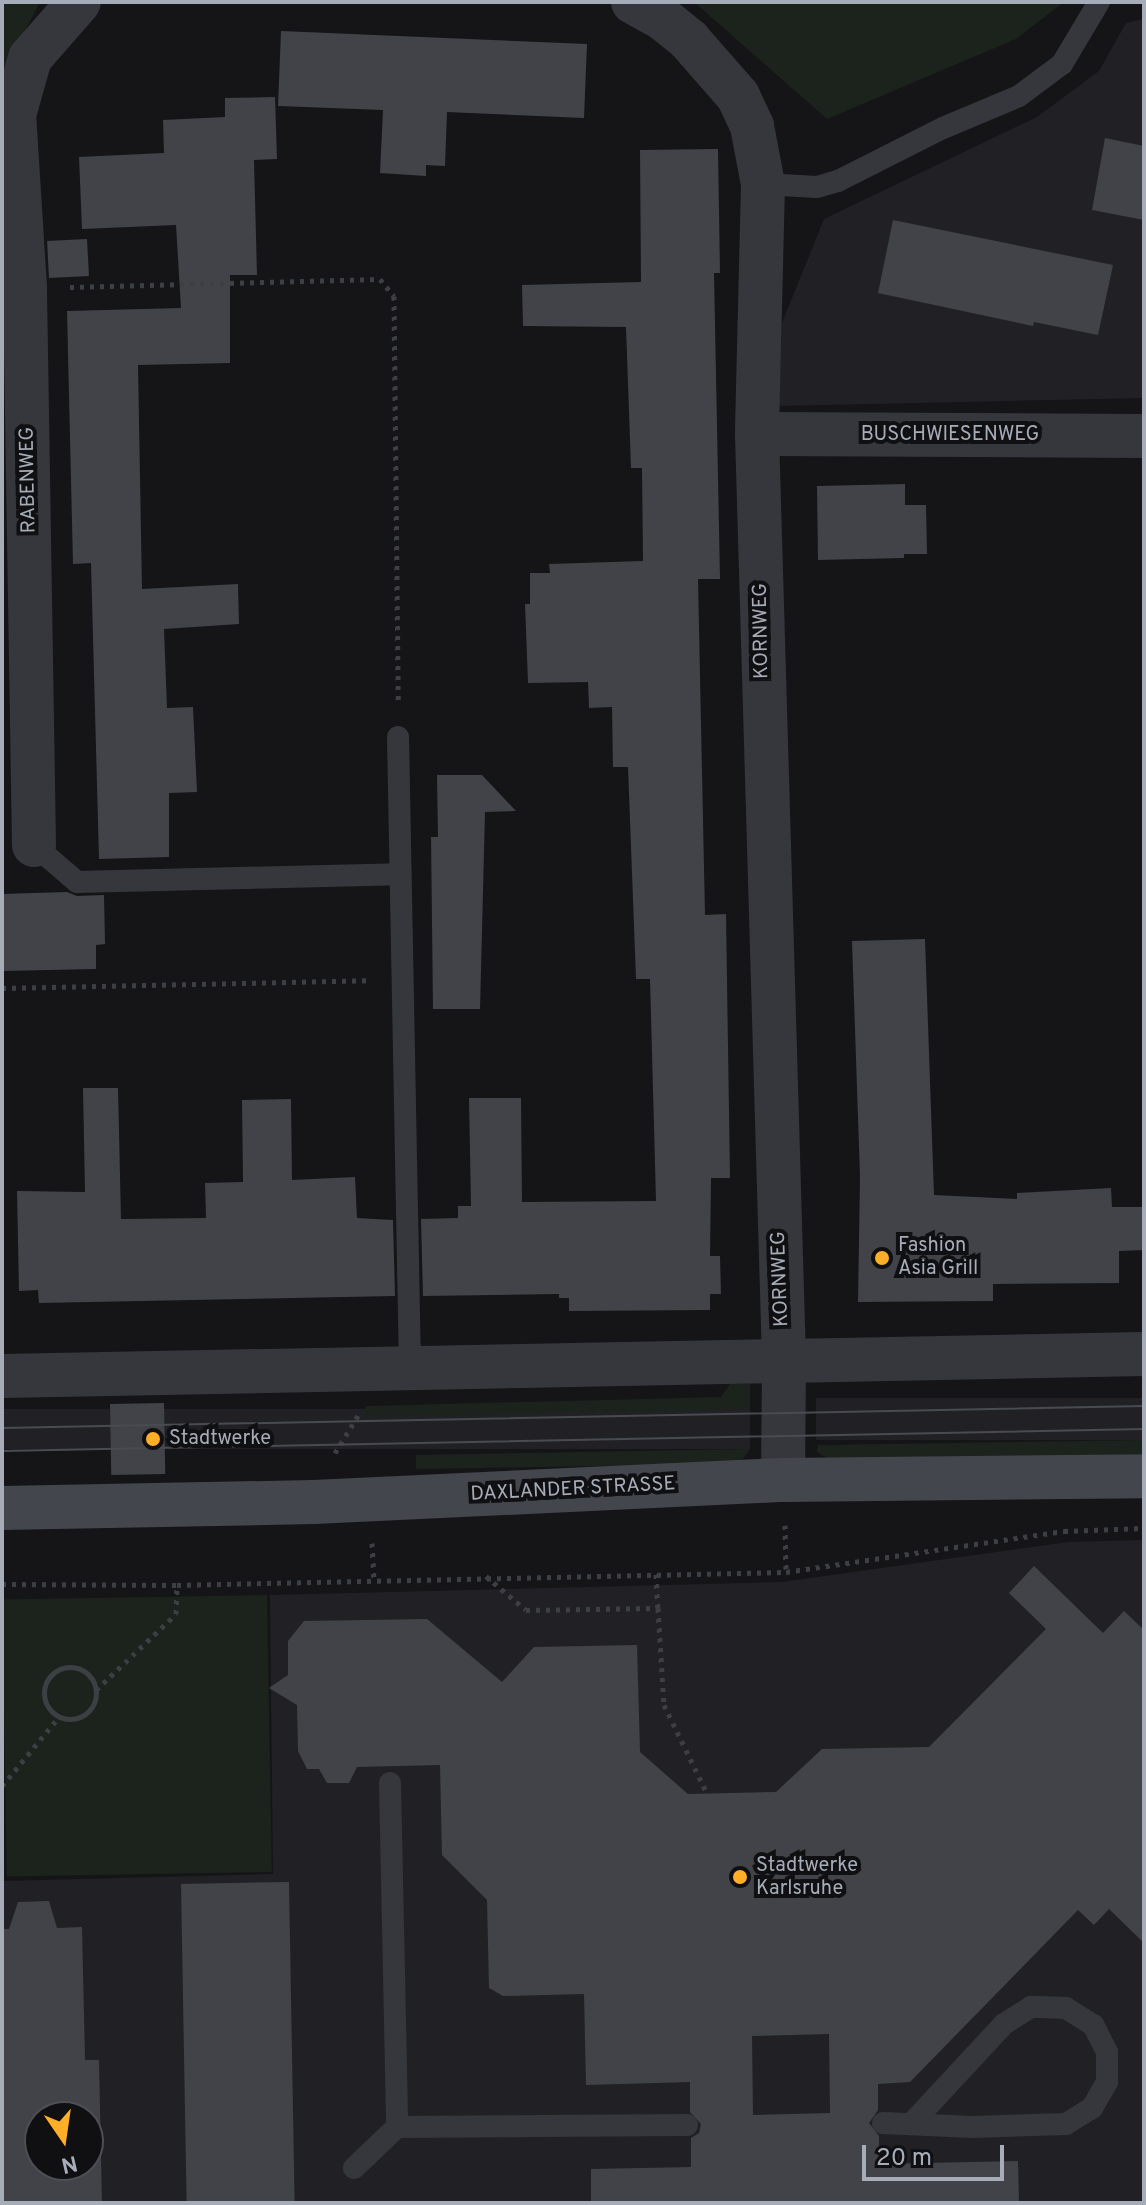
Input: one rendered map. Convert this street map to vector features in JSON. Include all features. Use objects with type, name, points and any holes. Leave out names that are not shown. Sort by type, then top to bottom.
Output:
[{"type":"street","name":"RABENWEG","points":[[34,845],[25,288],[8,111],[30,58],[79,2]]},
{"type":"street","name":"KORNWEG","points":[[633,2],[662,18],[689,40],[738,96],[752,126],[763,184],[757,434],[784,1362],[783,1480]]},
{"type":"street","name":"BUSCHWIESENWEG","points":[[757,434],[1144,436]]},
{"type":"street","points":[[2,1376],[1144,1354]]},
{"type":"street","name":"DAXLANDER STRASSE","points":[[2,1508],[314,1502],[783,1480],[1144,1476]]},
{"type":"lane","points":[[763,184],[817,187],[838,181],[943,128],[1019,96],[1062,64],[1099,2]]},
{"type":"lane","points":[[398,737],[410,1370]]},
{"type":"lane","points":[[34,845],[77,882],[399,874]]},
{"type":"lane","points":[[390,1783],[397,2127]]},
{"type":"lane","points":[[883,2123],[972,2127],[1066,2124],[1092,2108],[1107,2082],[1107,2052],[1093,2025],[1066,2008],[1031,2007],[1004,2024],[913,2122]]},
{"type":"lane","points":[[354,2168],[397,2127],[687,2125]]},
{"type":"path","points":[[25,288],[380,279],[394,296],[398,737]]},
{"type":"path","points":[[2,988],[401,979]]},
{"type":"path","points":[[328,1464],[360,1412]]},
{"type":"path","points":[[2,1584],[177,1585],[485,1576],[786,1572],[1064,1531],[1144,1528]]},
{"type":"path","points":[[785,1532],[786,1572]]},
{"type":"path","points":[[656,1574],[664,1705],[707,1793]]},
{"type":"path","points":[[485,1576],[526,1610],[658,1608]]},
{"type":"path","points":[[96,1691],[176,1614],[177,1585]]},
{"type":"path","points":[[67,1667],[83,1669],[96,1691],[95,1700],[85,1714],[68,1719],[52,1712],[44,1696],[44,1687],[52,1673],[67,1667]]},
{"type":"path","points":[[2,1786],[59,1717]]},
{"type":"shaded area","points":[[2,2],[40,2],[2,75]]},
{"type":"shaded area","points":[[694,2],[1064,2],[1016,39],[827,119]]},
{"type":"shaded area","points":[[1144,19],[1144,398],[779,406],[782,323],[824,219],[1037,117],[1099,71],[1126,23]]},
{"type":"shaded area","points":[[730,1384],[750,1384],[750,1409],[365,1416],[366,1406],[721,1397]]},
{"type":"shaded area","points":[[816,1398],[1144,1398],[1144,1440],[816,1440]]},
{"type":"shaded area","points":[[2,1409],[750,1409],[750,1449],[2,1449]]},
{"type":"shaded area","points":[[1144,1440],[1144,1454],[832,1461],[817,1452],[818,1445]]},
{"type":"shaded area","points":[[750,1449],[742,1460],[721,1464],[416,1469],[416,1455]]},
{"type":"shaded area","points":[[1144,1540],[1144,2203],[2,2203],[2,1881],[273,1874],[270,1595],[782,1582],[1068,1542]]},
{"type":"shaded area","points":[[267,1595],[272,1872],[7,1877],[2,1600]]},
{"type":"building","points":[[281,31],[587,44],[584,118],[447,112],[445,166],[426,165],[426,176],[380,173],[383,110],[278,106]]},
{"type":"building","points":[[275,97],[277,159],[254,160],[257,275],[230,275],[230,363],[138,365],[142,589],[238,584],[239,624],[164,629],[167,708],[193,707],[197,792],[169,793],[169,857],[99,859],[91,563],[73,564],[67,311],[181,308],[176,225],[82,229],[79,157],[164,153],[163,120],[225,117],[225,98]]},
{"type":"building","points":[[1105,138],[1144,146],[1144,220],[1092,210]]},
{"type":"building","points":[[718,149],[720,273],[714,273],[720,579],[698,579],[705,915],[726,914],[730,1178],[711,1178],[710,1256],[720,1256],[721,1294],[710,1294],[710,1310],[569,1311],[569,1298],[559,1298],[559,1294],[423,1296],[421,1219],[458,1218],[458,1206],[471,1206],[469,1098],[521,1098],[522,1202],[656,1201],[650,979],[636,979],[628,767],[613,767],[612,707],[589,708],[588,682],[528,683],[525,604],[530,604],[530,573],[550,573],[549,564],[643,561],[642,468],[631,468],[626,327],[523,326],[522,285],[641,282],[640,150]]},
{"type":"building","points":[[893,220],[1113,265],[1098,335],[1034,322],[1033,326],[878,293]]},
{"type":"building","points":[[87,239],[89,276],[49,278],[47,241]]},
{"type":"building","points":[[905,484],[905,505],[926,505],[927,554],[904,554],[904,558],[818,560],[817,486]]},
{"type":"building","points":[[437,775],[482,775],[516,811],[485,812],[480,1009],[433,1009],[431,837],[438,837]]},
{"type":"building","points":[[67,892],[77,896],[104,895],[105,944],[96,945],[96,969],[2,971],[2,894]]},
{"type":"building","points":[[925,939],[934,1195],[1017,1199],[1017,1193],[1111,1188],[1112,1207],[1144,1207],[1144,1250],[1119,1251],[1119,1283],[993,1284],[993,1301],[858,1302],[860,1176],[852,941]]},
{"type":"building","points":[[83,1088],[118,1088],[121,1219],[206,1218],[205,1183],[243,1182],[242,1100],[291,1099],[292,1180],[355,1177],[357,1218],[393,1220],[395,1296],[39,1303],[38,1290],[19,1291],[17,1191],[85,1192]]},
{"type":"building","points":[[164,1403],[165,1474],[111,1475],[110,1404]]},
{"type":"building","name":"Stadtwerke Karlsruhe","points":[[1034,1566],[1103,1633],[1124,1611],[1144,1630],[1144,1943],[1109,1909],[1094,1925],[1078,1910],[910,2082],[878,2084],[878,2110],[869,2123],[879,2136],[879,2164],[1018,2161],[1019,2203],[591,2203],[591,2169],[691,2167],[691,2138],[699,2133],[701,2124],[690,2112],[690,2082],[586,2085],[584,1994],[503,1996],[489,1988],[487,1900],[442,1855],[440,1765],[357,1767],[349,1783],[327,1783],[319,1769],[307,1769],[298,1751],[297,1705],[269,1688],[288,1675],[288,1641],[304,1621],[427,1619],[502,1682],[534,1647],[637,1645],[640,1752],[688,1794],[776,1792],[822,1749],[929,1747],[1046,1629],[1009,1593]],"holes":[[[829,2034],[830,2113],[753,2115],[752,2036]]]},
{"type":"building","points":[[289,1882],[295,2203],[187,2203],[181,1884]]},
{"type":"building","points":[[49,1901],[57,1928],[82,1927],[85,2060],[99,2060],[100,2101],[24,2101],[24,2181],[102,2181],[102,2203],[2,2203],[2,1929],[9,1929],[18,1902]]},
{"type":"tram line","points":[[2,1428],[1144,1406]]},
{"type":"tram line","points":[[2,1451],[1144,1429]]},
{"type":"place","name":"Fashion Asia Grill","points":[[882,1258]]},
{"type":"place","name":"Stadtwerke","points":[[153,1439]]},
{"type":"place","name":"Stadtwerke Karlsruhe","points":[[740,1877]]}]
